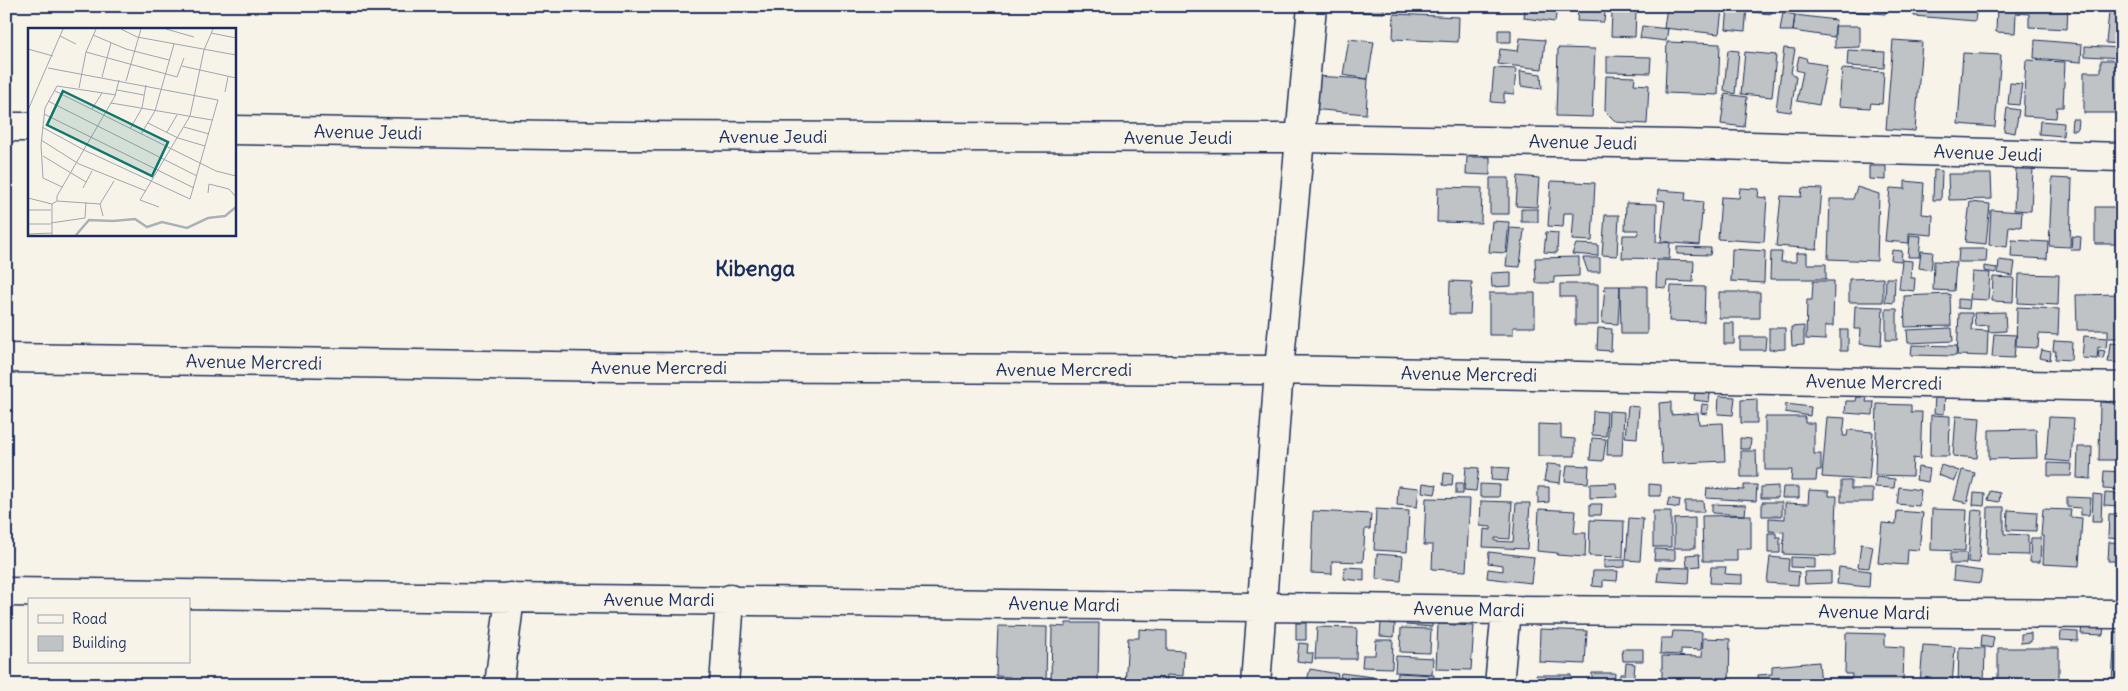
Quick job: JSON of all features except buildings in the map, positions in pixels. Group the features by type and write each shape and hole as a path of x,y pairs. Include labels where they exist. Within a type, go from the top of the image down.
{"street":[{"path":"1256,685 1280,370 1312,6"},
{"path":"6,127 28,127"},
{"name":"Avenue Jeudi","path":"235,130 618,136 1300,138 1672,144 2122,157"},
{"name":"Avenue Mercredi","path":"6,358 620,367 1280,370 2122,387"},
{"name":"Avenue Mardi","path":"6,592 730,599 1506,610 2122,614"},
{"path":"499,685 510,598"},
{"path":"724,685 730,599"},
{"path":"1499,685 1506,610"}],"district":[{"name":"Kibenga","path":"755,268"}]}
